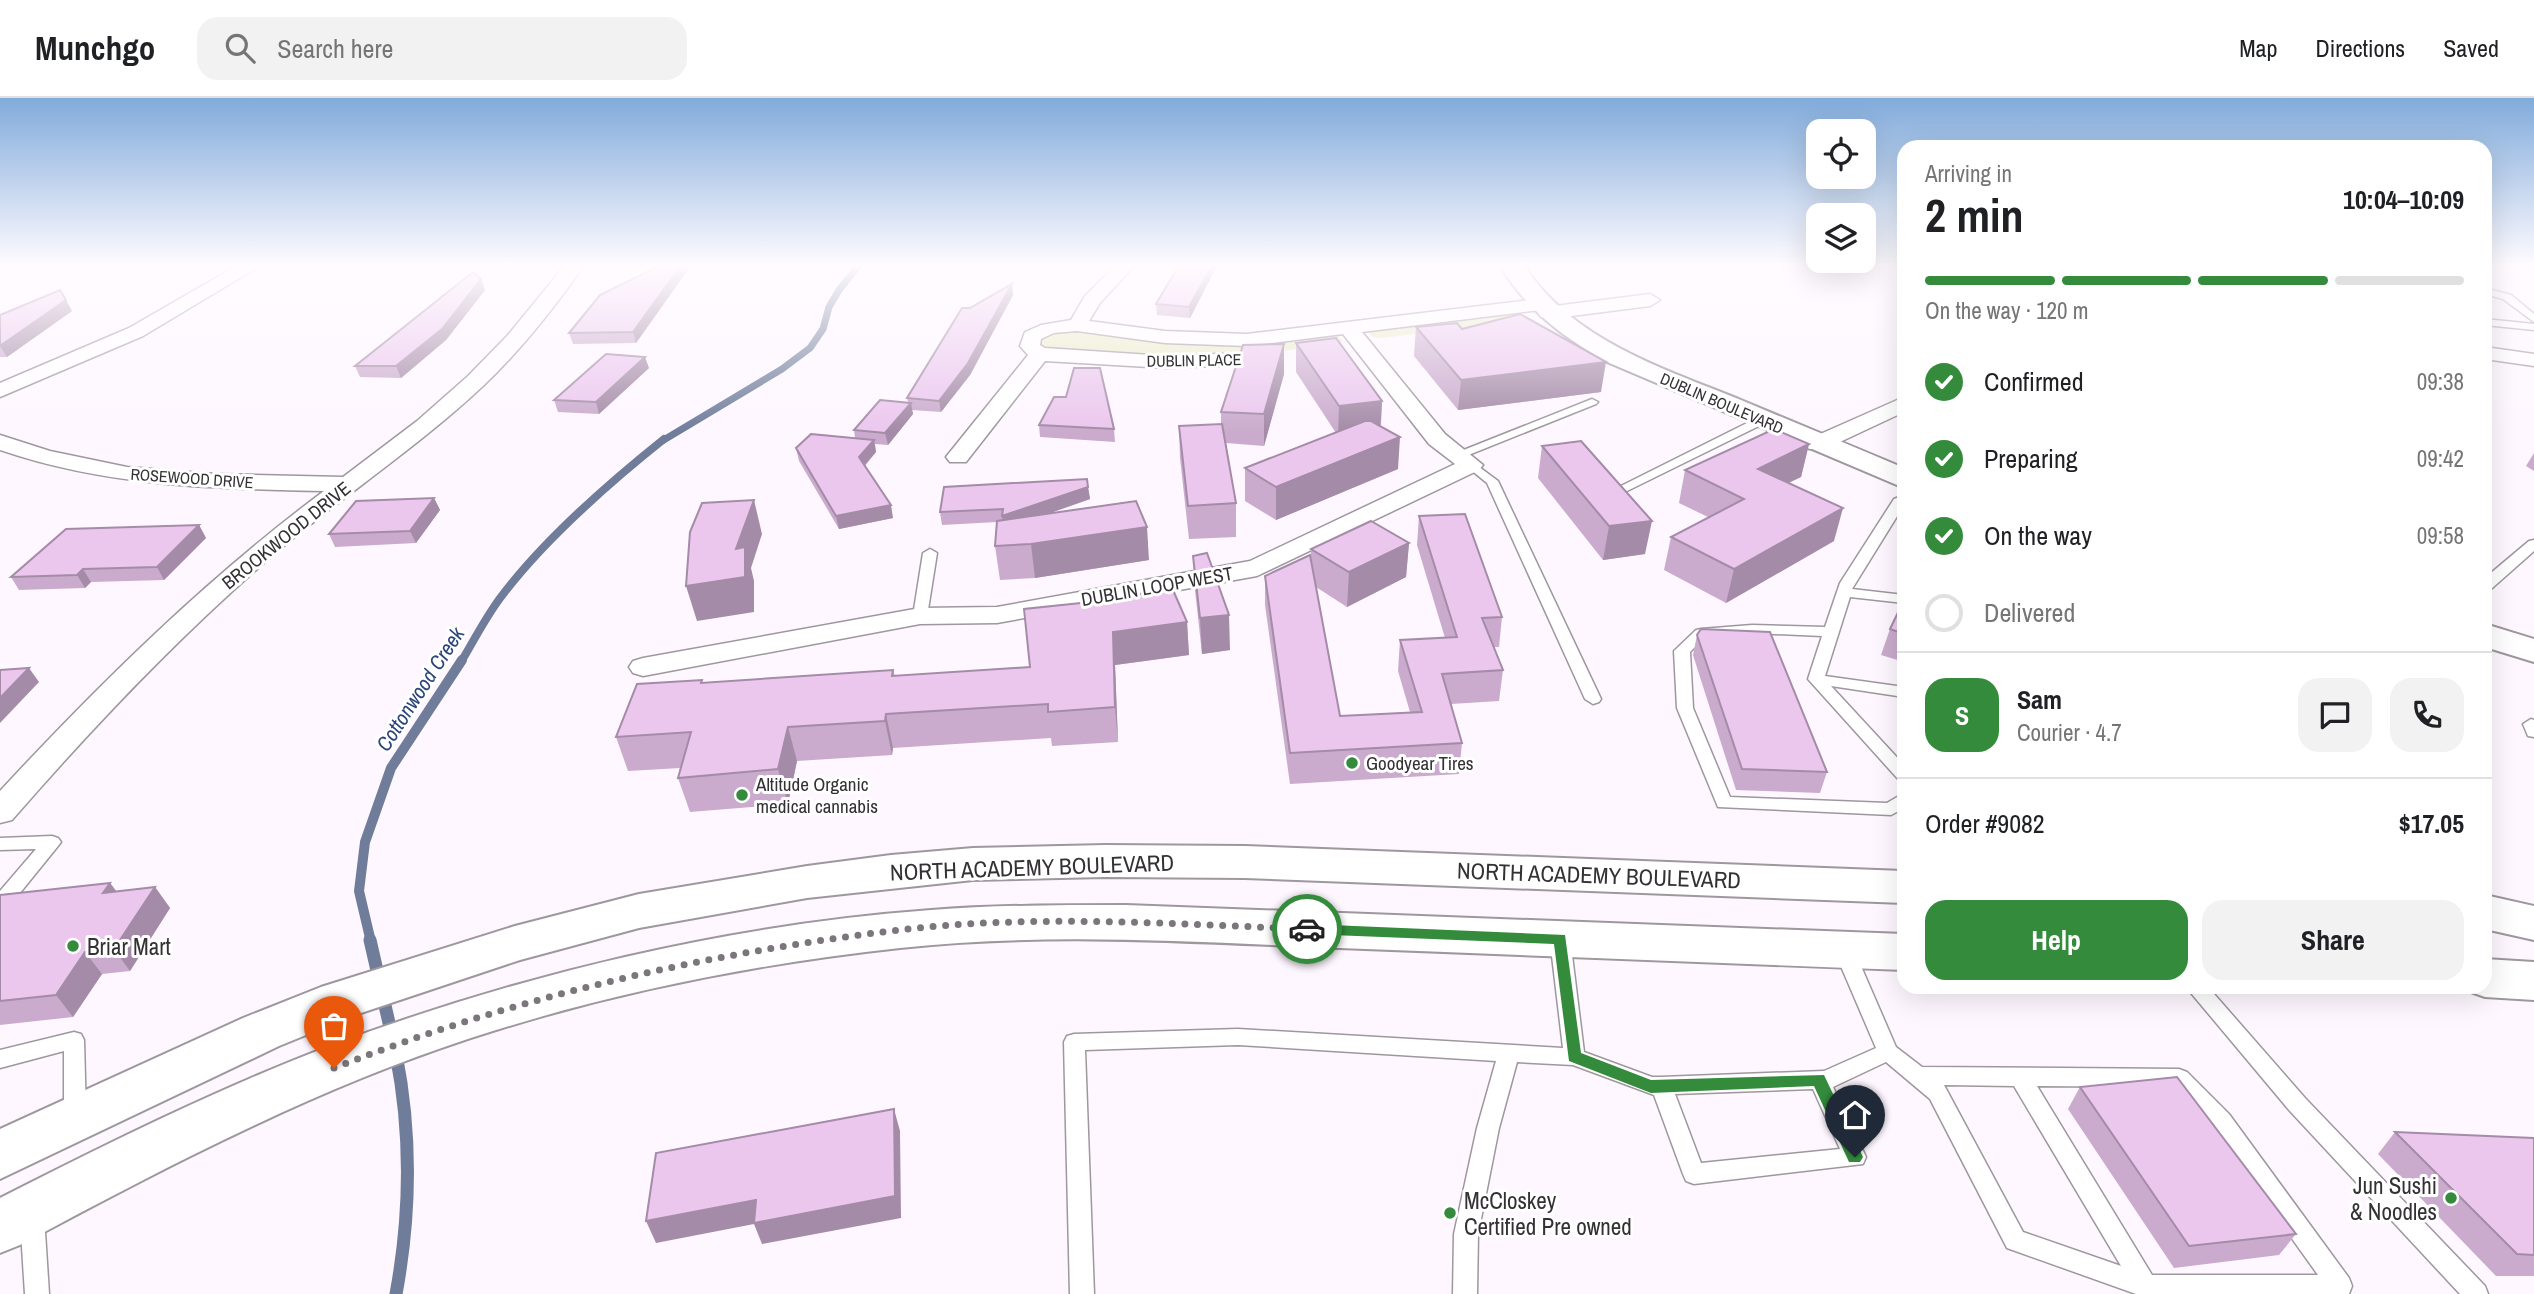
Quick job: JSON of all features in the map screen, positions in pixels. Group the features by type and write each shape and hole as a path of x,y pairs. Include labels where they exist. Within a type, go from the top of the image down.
{"main road":[{"name":"DUBLIN BOULEVARD","path":"1560,320 1619,358 1897,476"},
{"path":"2492,632 2534,651"},
{"name":"NORTH ACADEMY BOULEVARD","path":"0,1155 261,1032 338,1001 514,944 639,911 807,882 973,864 1105,861 1245,862 1897,887"},
{"path":"2492,914 2534,923"},
{"path":"16,1218 135,1156 292,1084 397,1043 499,1009 628,977 730,956 900,930 999,924 1126,922 1897,952"},
{"path":"2492,978 2534,981"}],"street":[{"path":"0,391 125,338 157,320"},
{"name":"BROOKWOOD DRIVE","path":"0,812 53,752 178,626 262,551 477,380 533,320"},
{"path":"958,457 1039,354 1030,346 1032,336 1054,327 1077,325 1080,320"},
{"name":"DUBLIN PLACE","path":"1077,325 1165,337 1350,342 1496,320"},
{"path":"1350,342 1437,439 1464,460"},
{"name":"DUBLIN PLACE","path":"1039,354 1166,362 1230,361 1289,355"},
{"path":"2492,355 2534,360"},
{"path":"1817,444 1897,407"},
{"name":"ROSEWOOD DRIVE","path":"0,442 52,461 155,478 346,484"},
{"name":"DUBLIN LOOP WEST","path":"643,667 920,616 997,615 1257,568 1464,460"}],"lane":[{"path":"2492,323 2534,327"},
{"path":"1592,402 1464,460 1492,481 1593,699"},
{"path":"1630,511 1615,492 1761,420"},
{"path":"1816,679 1844,592 1897,509"},
{"path":"2492,579 2534,544"},
{"path":"920,616 930,553"},
{"path":"1844,592 1897,598"},
{"path":"1832,632 1752,629 1701,632 1682,651 1685,708 1724,803 1897,804"},
{"path":"1816,679 1897,691"},
{"path":"1816,679 1897,767"},
{"path":"0,844 52,842 0,904"},
{"path":"1560,939 1574,1057"},
{"path":"1844,950 1888,1052 1917,1076 1938,1093 2015,1240 2146,1286 2340,1286 2221,1121 2179,1078 1917,1076"},
{"path":"2202,994 2297,1104 2476,1294"},
{"path":"1082,1294 1074,1042 1238,1037 1574,1057 1651,1086 1826,1080 1888,1052"},
{"path":"0,1059 74,1040 94,1110"},
{"path":"1465,1294 1466,1234 1489,1128 1509,1053"},
{"path":"2020,1077 2146,1286"},
{"path":"1661,1086 1694,1174 1855,1157 1819,1080"},
{"path":"16,1218 37,1294"}],"green space":[{"path":"1458,320 1510,320 1383,338 1373,337 1369,333"},
{"path":"1068,330 1168,343 1209,345 1275,343 1332,336 1338,336 1343,341 1310,348 1200,356 1052,350 1041,344 1043,337"}],"building":[{"path":"0,320 38,320 0,346"},
{"path":"413,320 449,320 442,329 396,366 355,366"},
{"path":"580,320 642,320 633,332 569,333"},
{"path":"955,320 992,320 968,363 939,401 907,398"},
{"path":"1498,320 1530,320 1606,362 1461,380 1416,327 1457,323 1462,329"},
{"path":"1336,338 1382,401 1339,406 1296,343"},
{"path":"1284,344 1264,414 1221,412 1243,345"},
{"path":"606,354 645,357 596,402 554,400"},
{"path":"1074,368 1100,368 1114,429 1039,425 1054,397 1066,397"},
{"path":"880,400 911,403 885,433 854,430"},
{"path":"1371,421 1400,437 1276,487 1245,468"},
{"path":"1222,424 1236,503 1188,506 1179,426"},
{"path":"1774,429 1809,444 1758,469 1843,508 1734,569 1671,537 1744,499 1685,470"},
{"path":"811,434 874,440 859,457 891,505 836,516 796,448"},
{"path":"1581,441 1652,521 1609,526 1542,446"},
{"path":"1087,479 1088,487 1002,516 1003,509 940,512 944,487"},
{"path":"434,498 410,531 329,534 356,501"},
{"path":"754,500 736,549 745,547 745,577 686,586 690,532 702,503"},
{"path":"1136,501 1147,527 1031,544 995,546 997,521"},
{"path":"1465,514 1502,617 1482,618 1503,670 1442,674 1462,743 1290,753 1265,576 1310,555 1340,716 1422,712 1400,640 1457,637 1419,516"},
{"path":"1371,521 1409,543 1349,572 1311,549"},
{"path":"199,525 157,567 83,569 77,575 11,577 66,529"},
{"path":"1207,553 1229,615 1200,618 1193,556"},
{"path":"1173,590 1187,622 1113,632 1115,707 1048,712 1048,704 886,714 885,721 788,727 778,769 678,778 691,732 616,737 637,684 702,680 701,683 893,670 892,676 1030,667 1024,609 1139,597 1138,594"},
{"path":"1897,614 1897,632 1890,629"},
{"path":"1701,629 1770,632 1827,772 1742,769 1697,635"},
{"path":"29,668 0,698 0,670"},
{"name":"Briar Mart","path":"110,883 103,893 155,887 114,949 85,952 56,995 0,1001 0,895"},
{"path":"2177,1077 2296,1234 2189,1246 2080,1087"},
{"path":"894,1109 895,1196 754,1223 756,1200 646,1221 656,1153"},
{"path":"2395,1132 2534,1138 2534,1255 2517,1254"}],"waterway":[{"name":"Cottonwood Creek","path":"662,441 782,369 810,348 823,329 826,320"},
{"name":"Cottonwood Creek","path":"461,662 498,601 539,551 601,492 664,439"},
{"name":"Cottonwood Creek","path":"371,942 359,891 365,842 391,768 462,660"},
{"name":"Cottonwood Creek","path":"370,940 392,1036"},
{"name":"Cottonwood Creek","path":"396,1054 405,1114 408,1174 405,1234 396,1294"}],"way so far":[{"path":"334,1068 397,1043 499,1009 628,977 756,951 900,930 999,924 1126,922 1307,929"}],"place":[{"name":"Goodyear Tires","path":"1352,763"},
{"name":"Altitude Organic medical cannabis","path":"742,795"},
{"name":"Briar Mart","path":"73,946"},
{"name":"Jun Sushi & Noodles","path":"2451,1198"},
{"name":"McCloskey Certified Pre owned","path":"1450,1213"}],"route":[{"path":"1307,929 1560,939 1574,1057 1651,1086 1819,1080 1855,1157"}]}
